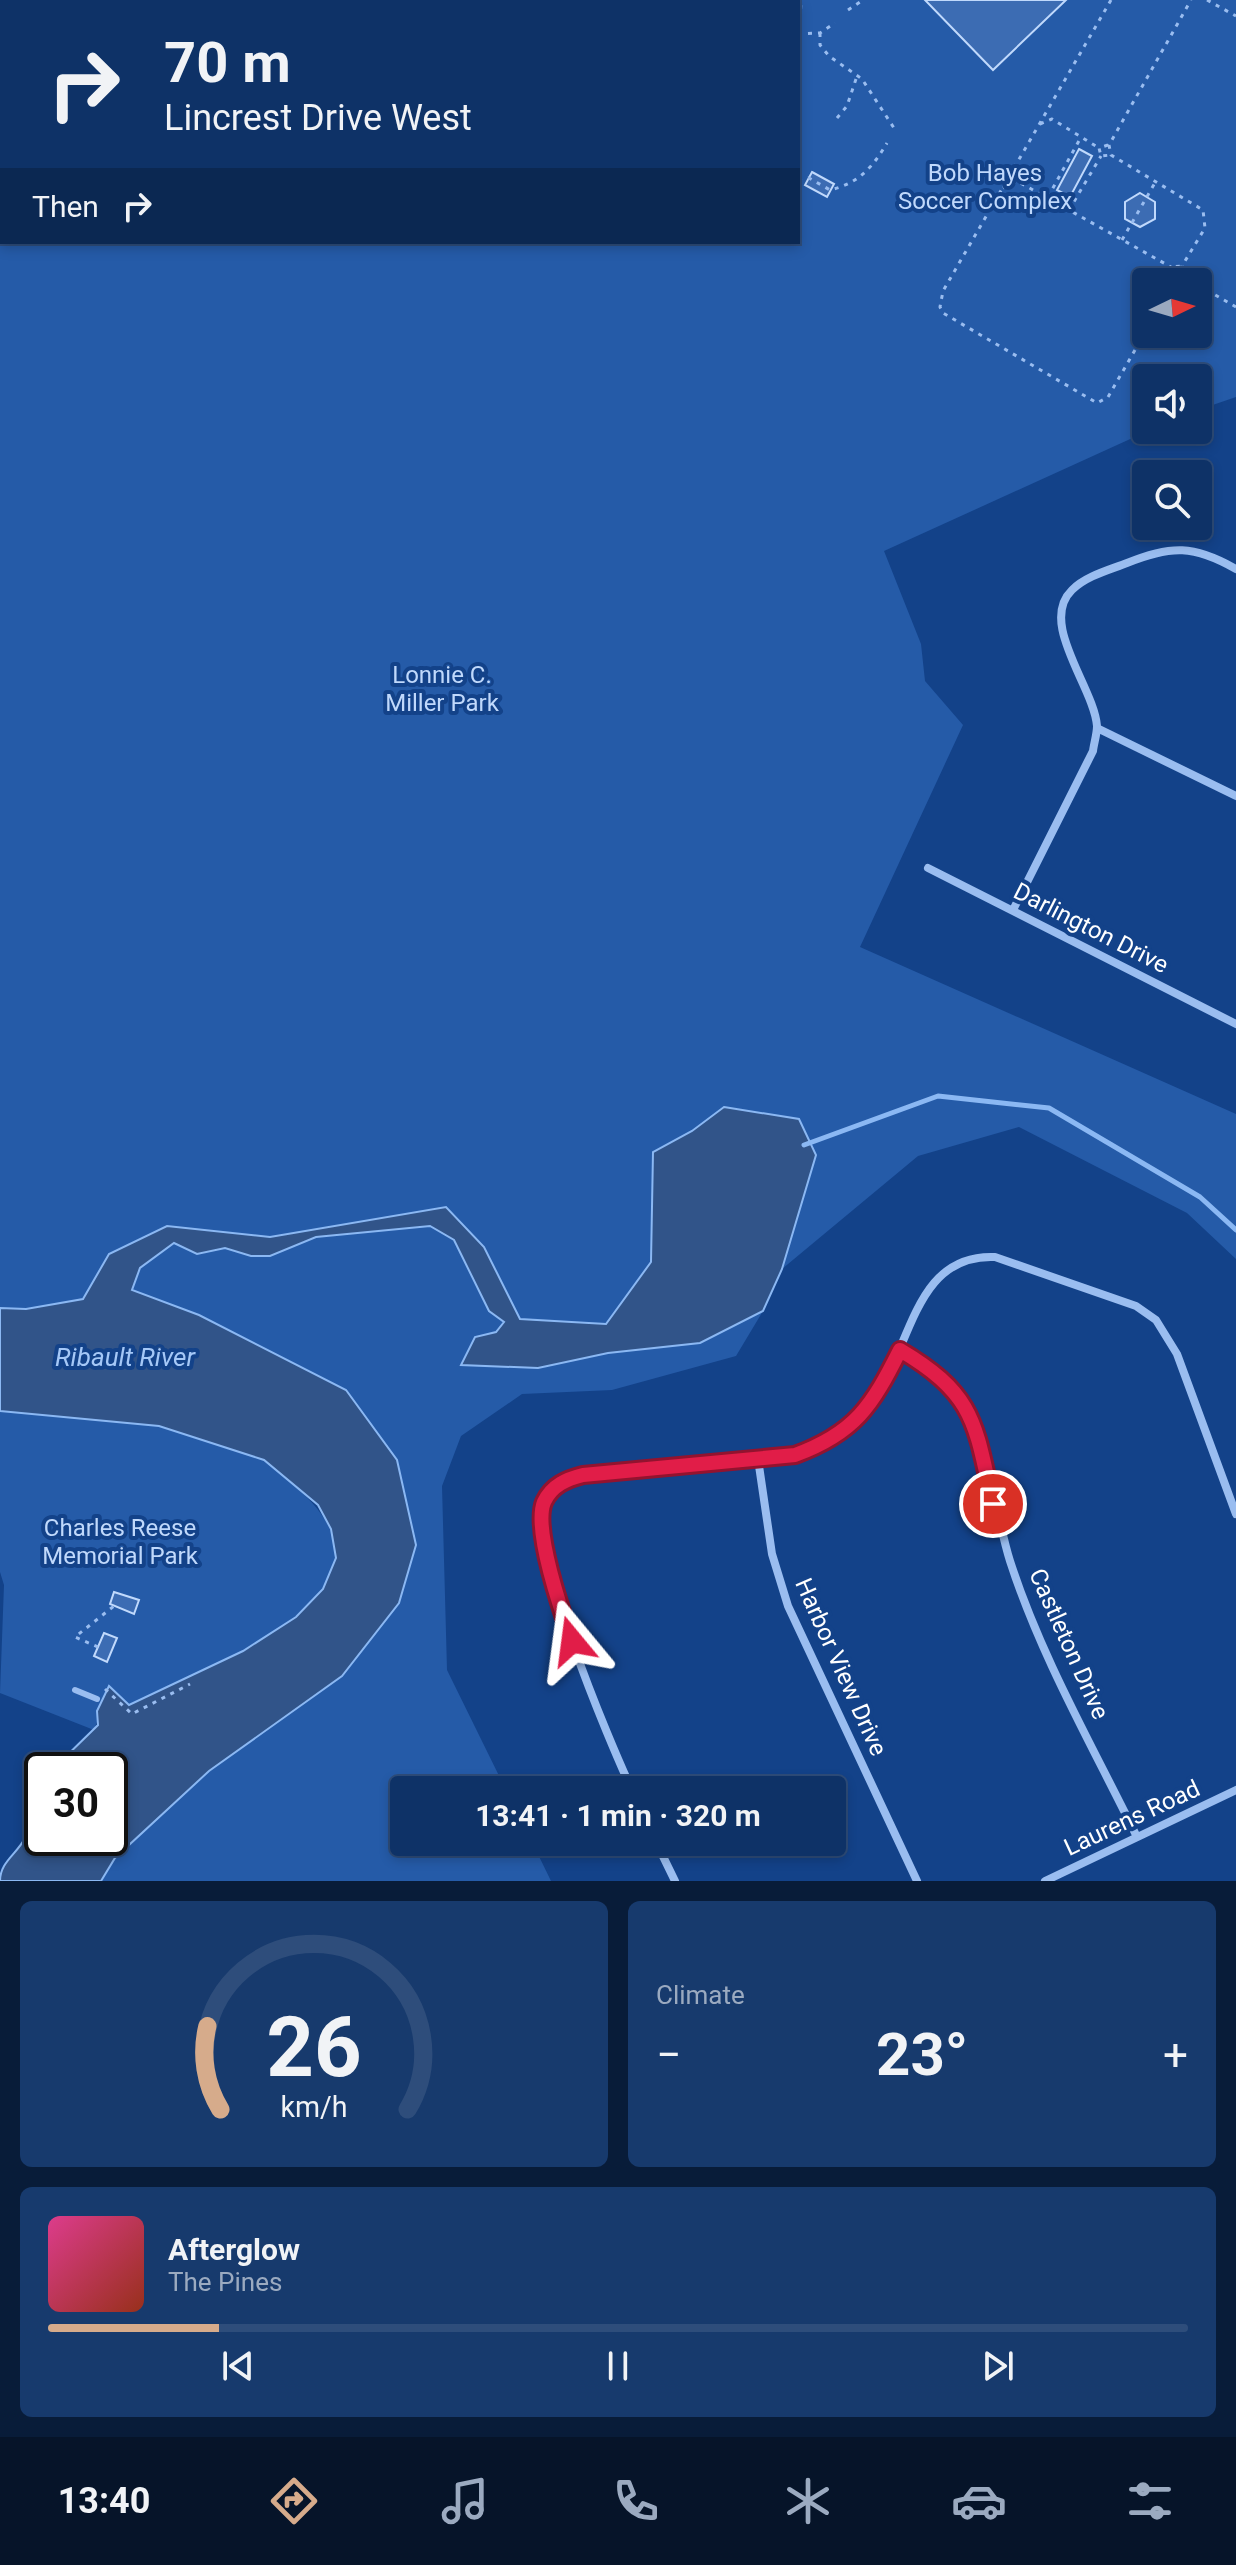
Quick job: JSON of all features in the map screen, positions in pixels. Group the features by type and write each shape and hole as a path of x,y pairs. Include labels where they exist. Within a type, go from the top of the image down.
{"street":[{"path":"1013,910 1093,751 1097,728 1089,697 1063,636 1060,616 1063,601 1086,580 1161,551 1189,549 1210,554 1236,569"},
{"path":"1097,728 1236,796"},
{"name":"Darlington Drive","path":"928,868 1236,1024"},
{"path":"625,1776 602,1727 563,1614 542,1516 544,1503 553,1489 567,1479 583,1475 795,1455 844,1432 860,1418 878,1394 933,1280 957,1261 975,1256 995,1257 1136,1306 1156,1320 1177,1354 1236,1514"},
{"name":"Castleton Drive","path":"900,1350 931,1369 956,1391 968,1410 978,1433 1010,1562 1032,1620 1137,1837"},
{"name":"Harbor View Drive","path":"758,1459 772,1554 788,1606 917,1881"},
{"name":"Laurens Road","path":"1045,1881 1236,1790"},
{"path":"663,1856 675,1881"}],"lane":[{"path":"75,1690 97,1699"}],"path":[{"path":"848,10 863,0"},
{"path":"1111,0 943,291 940,307 943,313 1097,403 1108,397 1136,348"},
{"path":"1111,155 1109,145 1191,0"},
{"path":"1207,0 1236,16"},
{"path":"800,34 820,33 835,23"},
{"path":"820,33 820,45 829,56 857,76 894,128"},
{"path":"837,118 847,106 857,76"},
{"path":"1050,106 1052,119 1099,148 1101,156 1069,210"},
{"path":"1039,125 1052,119"},
{"path":"1047,198 1081,137"},
{"path":"800,179 809,178 830,190 846,186 863,176 887,143"},
{"path":"1099,148 1109,145"},
{"path":"1017,181 1171,267 1182,266 1205,228 1206,215 1199,204 1111,155 1101,156"},
{"path":"1015,165 1017,181"},
{"path":"1122,240 1157,180"},
{"path":"1002,188 1017,181"},
{"path":"1212,293 1236,307"},
{"path":"98,1647 75,1637 114,1606"},
{"path":"98,1686 110,1692 132,1714 190,1684"}],"green space":[{"name":"Lonnie C. Miller Park","path":"800,0 1236,0 1236,397 1212,405 1212,364 1132,364 1132,438 884,551 921,644 925,681 963,725 860,947 1236,1114 1236,1259 1187,1213 1019,1127 918,1156 782,1269 816,1155 724,1107 692,1131 653,1152 651,1262 606,1324 520,1319 484,1247 446,1207 270,1237 167,1226 109,1254 83,1299 26,1309 0,1308 0,244 800,244"},
{"path":"430,1226 454,1240 489,1310 504,1322 496,1332 475,1337 462,1365 538,1368 608,1353 700,1343 763,1311 736,1356 612,1390 522,1394 461,1436 442,1486 447,1670 499,1776 390,1776 390,1856 539,1856 551,1881 101,1881 115,1858 128,1856 128,1846 209,1771 342,1676 346,1390 199,1315 132,1290 140,1268 174,1243 197,1254 225,1248 251,1256 270,1256 316,1237"},
{"name":"Charles Reese Memorial Park","path":"0,1411 158,1426 211,1440 263,1460 303,1494 324,1518 335,1545 331,1575 321,1591 282,1628 232,1658 129,1705 110,1687 94,1730 0,1693 4,1585 0,1572"}],"water":[{"name":"Ribault River","path":"724,1107 799,1119 816,1155 782,1269 763,1311 700,1343 608,1353 538,1368 461,1365 475,1337 496,1332 504,1322 489,1311 454,1240 430,1226 316,1237 270,1256 251,1256 225,1248 197,1254 174,1243 140,1268 132,1290 199,1315 346,1390 397,1460 416,1545 399,1603 342,1676 209,1771 128,1846 128,1752 70,1752 98,1725 97,1711 109,1686 129,1705 243,1651 296,1617 323,1589 336,1558 331,1529 318,1505 264,1460 159,1426 0,1411 0,1308 26,1309 83,1299 109,1254 167,1226 270,1237 446,1207 484,1247 520,1319 606,1324 651,1262 653,1152 692,1131"},
{"name":"Ribault River","path":"24,1840 24,1856 117,1856 101,1881 0,1881 6,1863"}],"building":[{"path":"925,0 1066,0 993,70"},
{"path":"1079,149 1092,156 1070,197 1057,190"},
{"path":"812,172 834,184 827,197 805,185"},
{"path":"1140,193 1155,202 1155,219 1140,227 1125,219 1125,202"},
{"path":"114,1592 139,1600 134,1614 110,1604"},
{"path":"104,1633 117,1638 107,1662 94,1656"}],"waterway":[{"path":"804,1145 938,1096 1049,1108 1200,1197 1236,1230"}],"route":[{"path":"572,1641 543,1530 544,1503 553,1489 567,1479 583,1475 795,1455 822,1445 860,1418 878,1394 900,1350 931,1369 956,1391 968,1410 978,1433 993,1504"}],"park label":[{"name":"Bob Hayes Soccer Complex","path":"985,187"}]}
